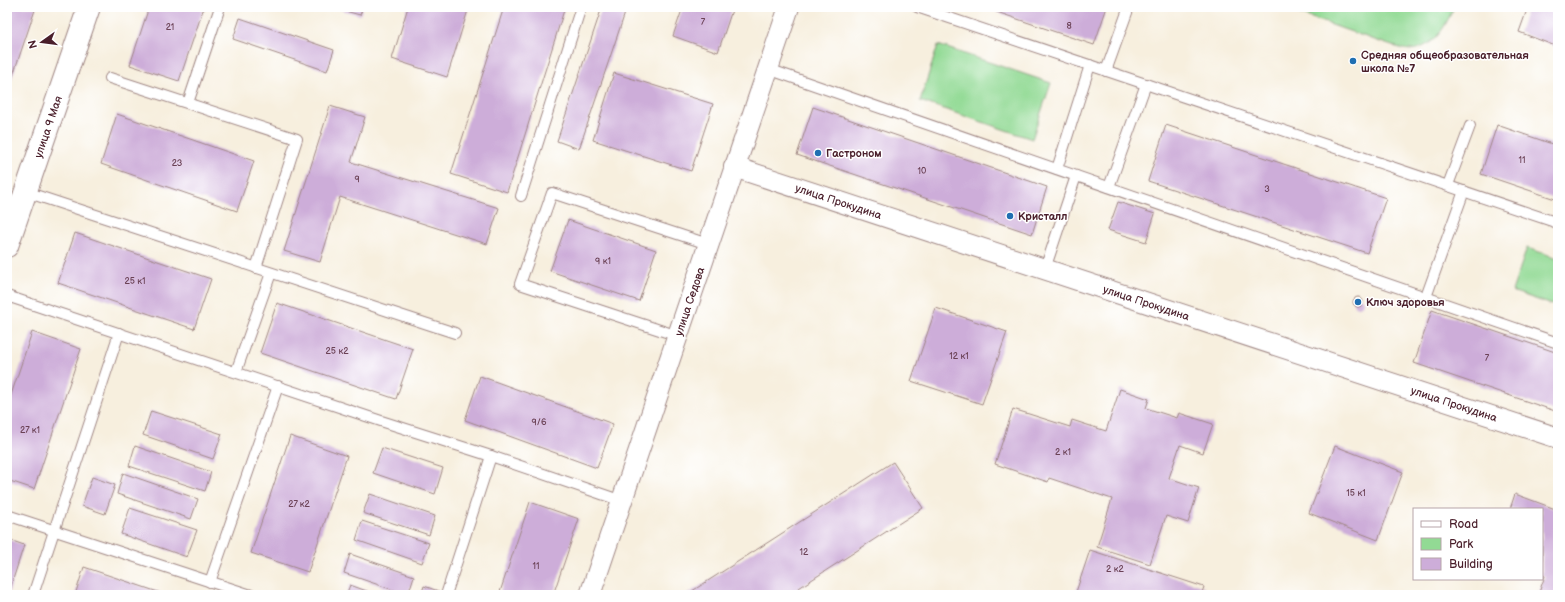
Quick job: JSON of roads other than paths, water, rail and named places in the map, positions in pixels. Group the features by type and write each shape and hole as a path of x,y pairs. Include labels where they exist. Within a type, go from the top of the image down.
{"main road":[{"name":"улица 9 Мая","path":"7,246 89,7"}],"street":[{"name":"улица Седова","path":"590,595 789,7"},
{"name":"улица Прокудина","path":"734,167 1558,438"}],"lane":[{"path":"188,103 220,7"},
{"path":"521,196 581,7"},
{"path":"916,7 1558,223"},
{"path":"1106,71 1129,7"},
{"path":"1057,169 1090,66"},
{"path":"768,69 1558,343"},
{"path":"110,78 297,139 256,268"},
{"path":"1109,187 1146,84"},
{"path":"1448,185 1470,126"},
{"path":"1045,269 1076,176"},
{"path":"1426,297 1464,191"},
{"path":"26,192 455,334"},
{"path":"678,336 520,284 552,193 708,244"},
{"path":"236,372 271,273"},
{"path":"7,296 491,456 622,501"},
{"path":"33,595 119,333"},
{"path":"210,582 278,386"},
{"path":"446,595 491,456"},
{"path":"7,515 251,595"}],"place":[{"name":"Средняя общеобразовательная школа №7","path":"1353,61"},
{"name":"Гастроном","path":"818,153"},
{"name":"Кристалл","path":"1010,216"},
{"name":"Ключ здоровья","path":"1358,302"}]}
